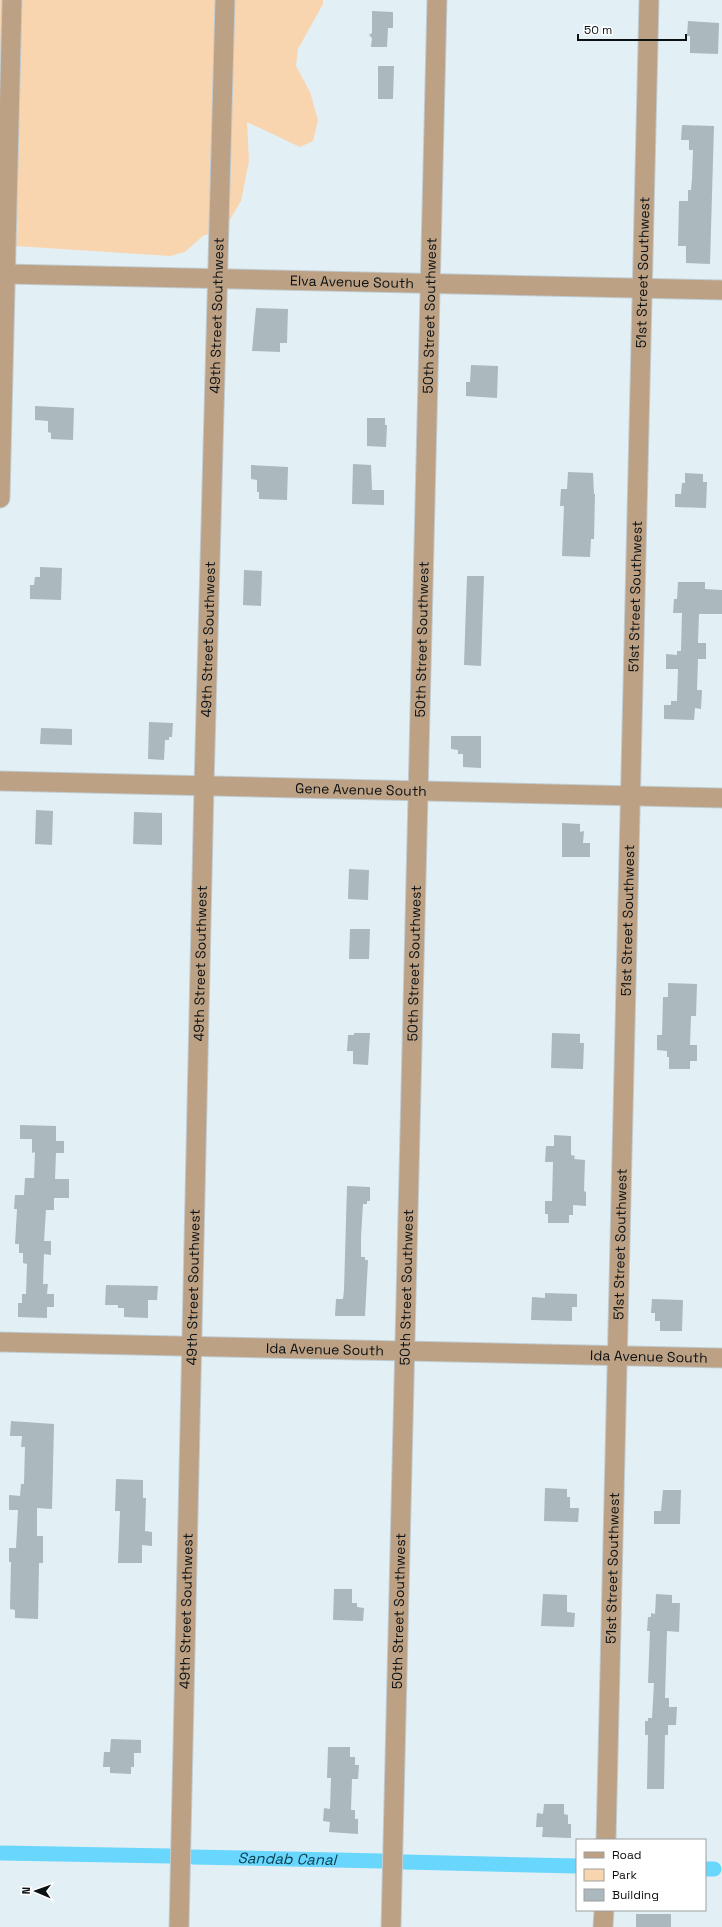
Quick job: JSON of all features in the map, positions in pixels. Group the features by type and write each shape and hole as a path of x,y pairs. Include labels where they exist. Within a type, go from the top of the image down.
{"street":[{"path":"0,498 4,266 5,48 12,0"},
{"name":"49th Street Southwest","path":"179,1927 204,786 225,0"},
{"name":"50th Street Southwest","path":"391,1927 437,0"},
{"name":"51st Street Southwest","path":"606,1839 616,1356 631,796 649,0"},
{"name":"Elva Avenue South","path":"4,266 218,278 722,290"},
{"name":"Gene Avenue South","path":"0,781 722,798"},
{"name":"Ida Avenue South","path":"0,1342 722,1358"},
{"path":"603,1927 604,1911"}],"green space":[{"path":"0,0 323,0 323,4 298,49 296,66 310,92 318,120 313,141 300,147 247,122 249,161 241,201 222,233 204,235 185,252 170,256 0,245"}],"building":[{"path":"372,11 393,12 393,28 388,28 387,47 371,47 372,38 369,35 372,33"},
{"path":"688,21 719,23 718,54 690,53 690,36 687,36"},
{"path":"378,66 394,66 393,99 378,99"},
{"path":"682,125 714,126 710,264 686,263 686,246 678,246 679,201 688,201 688,190 691,190 693,150 689,150 689,140 681,140"},
{"path":"256,308 288,309 287,343 280,343 280,352 252,351"},
{"path":"471,365 498,366 497,398 466,396 466,382 470,382"},
{"path":"35,406 74,408 73,440 51,439 51,433 48,432 48,421 35,420"},
{"path":"367,418 385,418 385,425 387,425 386,447 367,446"},
{"path":"353,464 371,465 372,490 384,490 384,505 352,504"},
{"path":"251,465 288,467 287,500 259,499 259,492 257,492 257,480 251,479"},
{"path":"568,472 593,473 595,494 594,539 591,539 590,557 562,556 564,506 560,506 561,489 567,489"},
{"path":"685,473 703,474 703,482 707,482 706,508 675,507 675,494 681,494 682,483 685,483"},
{"path":"40,567 62,568 61,600 30,599 30,585 34,585 35,577 40,577"},
{"path":"244,570 262,571 261,606 243,605"},
{"path":"467,576 484,576 481,666 464,665"},
{"path":"678,582 705,582 705,589 722,590 722,614 699,614 698,643 706,643 706,659 698,659 697,690 702,690 701,709 695,708 694,720 664,719 664,705 671,705 671,701 677,701 678,669 666,669 666,654 677,655 677,651 681,651 682,613 673,613 674,599 677,599"},
{"path":"149,722 173,723 172,737 169,737 169,740 165,740 164,760 148,759"},
{"path":"41,728 72,729 72,745 40,744"},
{"path":"451,736 481,736 481,768 463,767 463,754 458,754 458,750 451,749"},
{"path":"36,810 53,811 52,845 35,844"},
{"path":"134,812 162,813 162,845 133,844"},
{"path":"562,823 580,824 580,832 584,831 583,843 590,843 590,857 562,857"},
{"path":"349,869 369,870 368,900 348,899"},
{"path":"350,929 370,929 369,959 349,959"},
{"path":"668,983 697,984 696,1016 691,1016 690,1045 697,1045 697,1061 690,1061 690,1069 669,1069 669,1057 667,1057 667,1051 657,1050 657,1035 662,1035 663,997 668,997"},
{"path":"354,1033 370,1033 368,1065 353,1064 353,1051 347,1051 348,1035 354,1035"},
{"path":"552,1033 580,1034 580,1043 584,1043 583,1069 551,1068"},
{"path":"20,1125 56,1126 56,1141 64,1141 64,1153 56,1153 55,1179 69,1179 69,1198 54,1198 54,1210 46,1210 44,1241 51,1241 51,1255 44,1254 43,1284 48,1284 47,1294 54,1294 54,1307 47,1307 47,1318 18,1317 18,1303 22,1303 22,1294 26,1294 27,1264 23,1263 23,1253 19,1253 19,1244 15,1244 17,1209 14,1209 15,1195 24,1195 25,1178 34,1178 35,1152 32,1153 32,1139 20,1139"},
{"path":"554,1135 571,1136 571,1155 575,1156 574,1159 585,1160 584,1191 586,1192 586,1206 573,1205 573,1215 569,1215 569,1223 548,1223 548,1214 545,1214 545,1201 552,1201 553,1162 545,1162 546,1146 554,1146"},
{"path":"347,1186 370,1187 370,1201 367,1201 367,1204 363,1204 361,1237 361,1257 365,1257 365,1260 368,1260 365,1316 335,1316 336,1299 343,1299 344,1290"},
{"path":"106,1285 158,1286 157,1300 148,1300 148,1318 124,1317 124,1308 118,1308 118,1305 105,1305"},
{"path":"545,1293 577,1294 577,1307 572,1307 572,1321 531,1320 532,1297 545,1298"},
{"path":"652,1299 683,1300 682,1331 660,1331 660,1321 655,1321 655,1313 651,1313"},
{"path":"11,1421 54,1424 52,1509 37,1508 37,1536 43,1536 43,1563 39,1563 38,1619 15,1618 15,1610 10,1609 11,1562 9,1562 9,1548 16,1548 18,1510 9,1510 9,1495 20,1496 21,1484 24,1484 25,1447 21,1447 22,1436 10,1436"},
{"path":"116,1479 143,1480 143,1498 146,1498 145,1531 152,1532 152,1546 142,1545 142,1563 118,1563 120,1511 115,1511"},
{"path":"545,1488 567,1489 567,1497 570,1497 570,1508 579,1508 578,1522 544,1521"},
{"path":"663,1490 681,1490 680,1524 654,1524 654,1511 661,1511"},
{"path":"334,1589 352,1589 352,1603 357,1603 357,1607 364,1608 363,1621 333,1620"},
{"path":"543,1594 567,1595 567,1612 575,1613 574,1627 541,1626"},
{"path":"656,1594 672,1595 672,1603 680,1603 679,1632 667,1631 665,1698 669,1698 669,1707 677,1707 676,1725 668,1725 668,1735 665,1735 664,1789 647,1789 648,1735 645,1735 645,1721 648,1721 648,1718 652,1718 654,1683 648,1683 650,1631 647,1631 648,1617 651,1617 651,1613 655,1614"},
{"path":"111,1739 141,1740 141,1753 134,1753 134,1767 131,1767 131,1774 110,1773 110,1767 103,1767 104,1752 110,1752"},
{"path":"328,1747 350,1747 350,1757 355,1757 355,1765 359,1765 358,1779 352,1779 351,1810 355,1810 355,1819 358,1819 358,1834 329,1832 330,1822 323,1821 324,1808 330,1809 331,1778 327,1778"},
{"path":"544,1804 564,1804 564,1814 568,1815 568,1824 571,1824 571,1838 542,1837 543,1827 536,1827 537,1813 543,1814"},
{"path":"636,1914 671,1914 671,1927 636,1927"}],"waterway":[{"name":"Sandab Canal","path":"2,1853 169,1856"},
{"name":"Sandab Canal","path":"193,1857 381,1861"},
{"name":"Sandab Canal","path":"404,1862 576,1866"},
{"name":"Sandab Canal","path":"706,1869 714,1869"}]}
